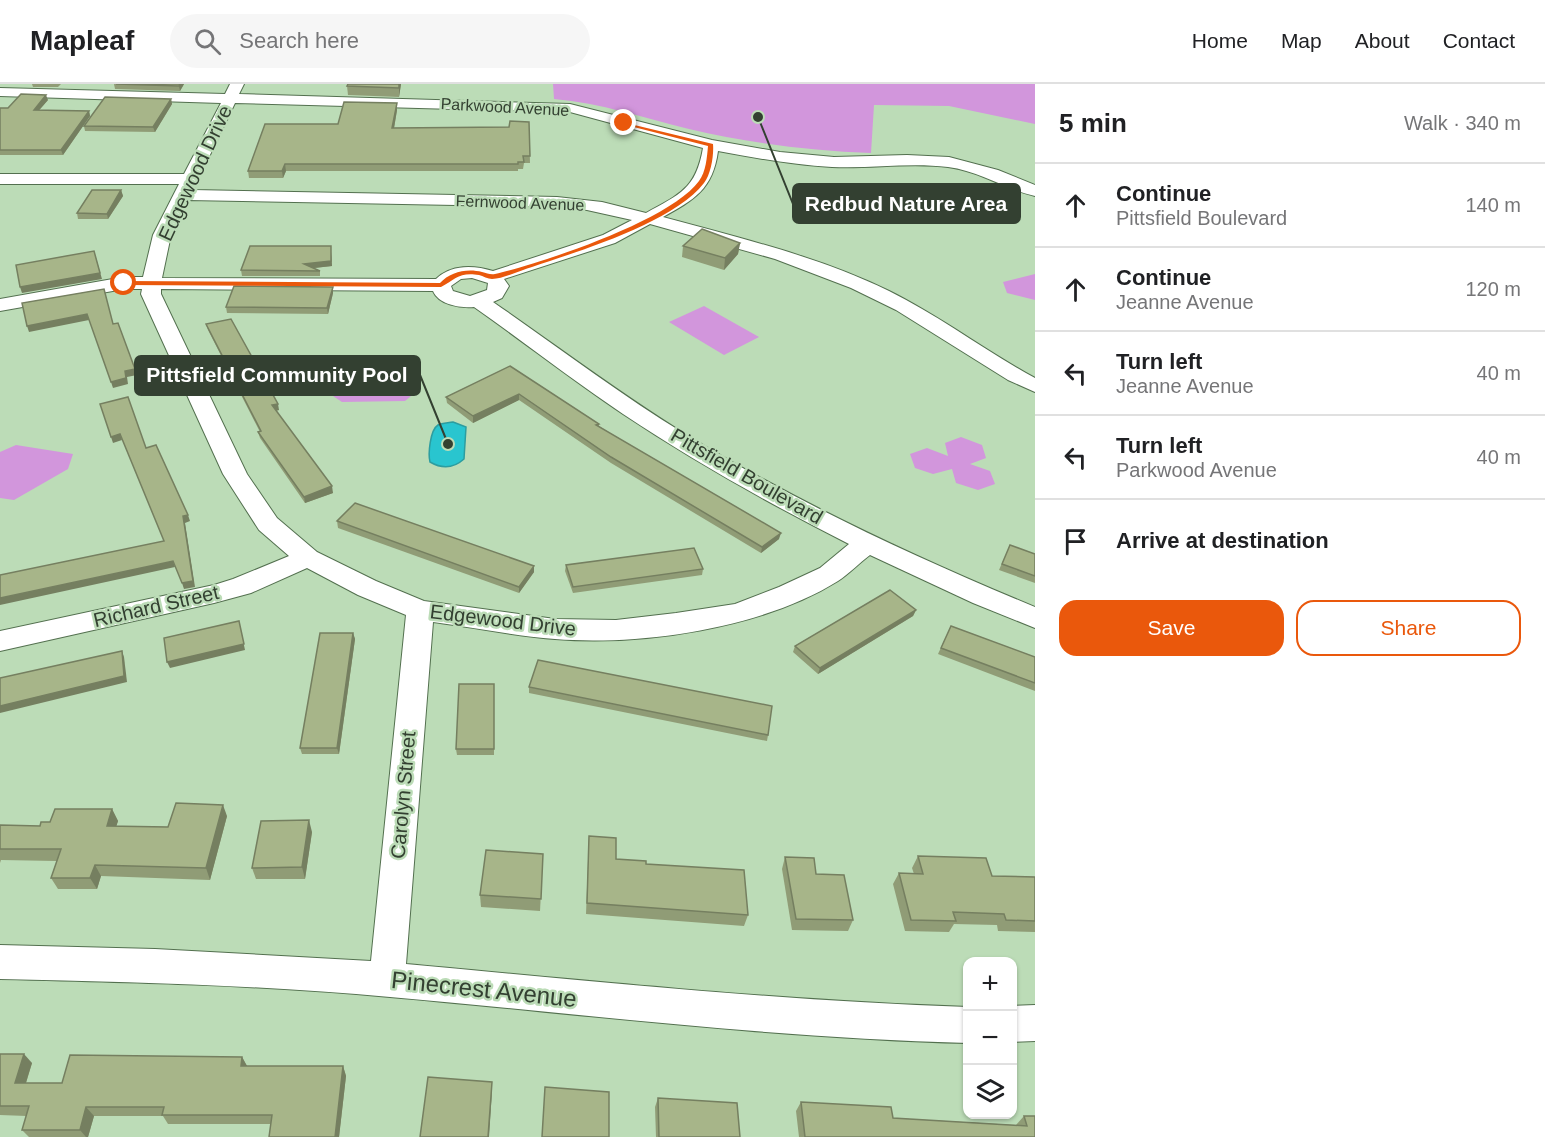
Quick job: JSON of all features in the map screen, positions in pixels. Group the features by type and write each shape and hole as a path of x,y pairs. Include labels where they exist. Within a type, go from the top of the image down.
{"street":[{"name":"Edgewood Drive","path":"237,84 162,235 151,294 235,474 268,524 308,558 367,588 420,610 555,629 616,630 738,613 788,594 829,574 868,543"},
{"path":"440,104 443,86"},
{"name":"Parkwood Avenue","path":"0,92 570,108 711,145 780,157 834,162 907,160 949,162 992,172 1035,191"},
{"path":"492,277 609,239 684,200 702,182 708,166 711,145"},
{"name":"Fernwood Avenue","path":"0,179 581,203 750,245 834,274 883,295 928,320 1012,374 1035,386"},
{"path":"0,305 124,283 153,281 441,285 449,277 462,273 479,273 497,281 499,289 490,297 478,301"},
{"name":"Pittsfield Boulevard","path":"441,285 444,294 450,298 466,302 478,301 632,410 756,484 868,543 972,592 1035,618"},
{"name":"Richard Street","path":"0,641 223,592 308,558"},
{"name":"Carolyn Street","path":"387,979 420,610"},
{"name":"Pinecrest Avenue","path":"0,962 155,966 387,979 672,1007 862,1022 963,1025"},
{"path":"1017,1024 1035,1023"}],"shaded area":[{"path":"553,84 1035,84 1035,124 949,106 874,105 871,153 825,150 780,146 734,138 689,129 606,107 554,99"},
{"path":"1035,274 1035,300 1007,293 1003,282"},
{"path":"704,306 759,337 724,355 669,322"},
{"path":"396,362 416,392 405,401 342,402 330,394 366,363"},
{"path":"961,437 982,445 986,458 970,464 990,471 995,484 978,490 956,483 952,469 933,474 915,468 910,454 927,448 948,456 945,443"},
{"path":"16,445 73,454 68,469 14,500 0,498 0,452"}],"water":[{"path":"453,422 466,427 464,459 456,464 439,466 430,462 430,442 433,432 440,424"}],"building":[{"path":"116,84 180,84 179,86"},
{"path":"348,84 399,84 399,88 347,86"},
{"path":"21,94 46,95 34,110 89,111 61,150 0,150 0,108 8,108"},
{"path":"105,97 171,99 153,127 84,126"},
{"path":"344,102 397,103 392,128 509,127 510,121 529,122 530,156 523,156 524,162 518,162 518,164 285,164 282,171 248,171 265,124 338,124"},
{"path":"92,190 121,190 107,214 77,213"},
{"path":"702,229 740,243 725,258 683,246"},
{"path":"250,246 331,246 331,261 304,264 320,271 241,270"},
{"path":"94,251 100,273 20,287 16,265"},
{"path":"234,286 333,287 327,308 226,307"},
{"path":"104,289 113,324 118,323 135,369 125,371 126,378 111,382 87,314 27,326 22,303"},
{"path":"231,319 278,404 272,405 332,486 304,497 258,432 261,431 206,324"},
{"path":"510,366 599,424 596,425 781,533 762,547 611,457 519,394 473,416 446,397"},
{"path":"128,397 146,448 156,445 188,515 183,516 193,581 182,583 173,561 0,598 0,575 164,541 120,434 111,437 100,404"},
{"path":"355,503 534,566 519,587 337,521"},
{"path":"1010,545 1035,554 1035,576 1002,564"},
{"path":"694,548 703,569 573,587 566,565"},
{"path":"890,590 916,610 820,668 795,646"},
{"path":"239,621 244,644 167,662 164,638"},
{"path":"951,626 1035,657 1035,683 941,648"},
{"path":"320,633 353,633 337,748 300,748"},
{"path":"122,651 124,676 0,706 0,678"},
{"path":"538,660 772,706 768,735 529,687"},
{"path":"459,684 494,684 494,749 456,749"},
{"path":"176,803 223,805 206,868 95,865 90,878 51,878 61,849 0,849 0,825 40,826 41,822 50,822 55,809 112,809 107,826 168,827"},
{"path":"309,820 302,867 252,868 261,821"},
{"path":"589,836 616,838 616,859 646,861 646,864 744,870 748,915 587,903"},
{"path":"486,850 543,854 541,899 480,895"},
{"path":"918,856 986,858 992,876 1035,877 1035,921 1006,920 1004,914 953,912 956,921 911,920 899,873 923,874"},
{"path":"785,857 814,858 816,874 844,875 853,920 796,919"},
{"path":"0,1054 24,1054 15,1083 62,1083 70,1055 242,1057 241,1066 343,1066 335,1137 269,1137 272,1115 162,1115 164,1107 86,1107 80,1130 22,1130 29,1106 0,1106"},
{"path":"428,1077 492,1082 488,1137 420,1137"},
{"path":"545,1087 609,1092 609,1137 542,1137"},
{"path":"658,1098 737,1103 740,1137 659,1137"},
{"path":"801,1102 891,1107 893,1118 1027,1126 1024,1116 1035,1116 1035,1137 805,1137"}],"place":[{"name":"Redbud Nature Area","path":"758,117"},
{"name":"Pittsfield Community Pool","path":"448,444"}],"route":[{"path":"124,283 172,281 441,285 449,277 457,274 472,272 492,277 562,255 609,239 649,219 684,200 702,182 708,166 711,145 624,123"}]}
